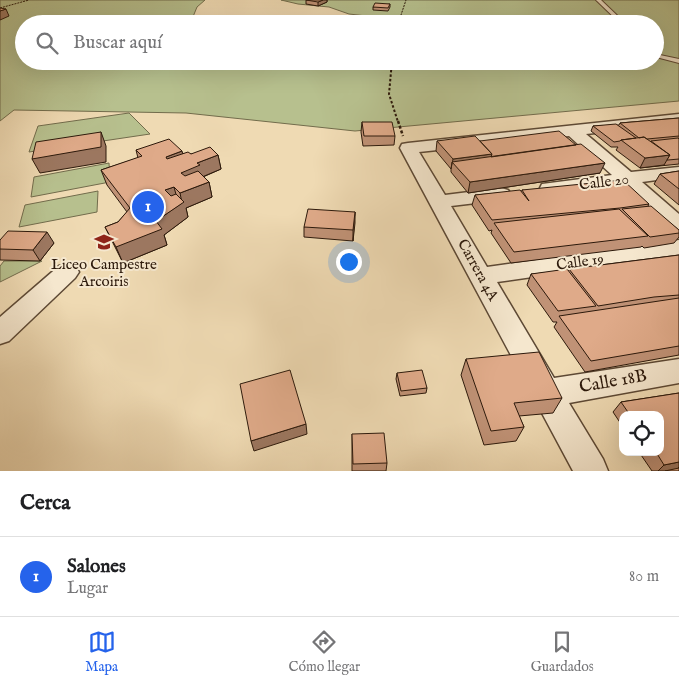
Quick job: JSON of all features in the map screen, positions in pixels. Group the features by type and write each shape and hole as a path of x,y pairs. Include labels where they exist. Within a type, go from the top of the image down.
{"street":[{"path":"408,148 679,119"},
{"path":"573,131 679,225"},
{"name":"Carrera 4A","path":"408,148 591,471"},
{"name":"Calle 20","path":"439,202 679,172"},
{"name":"Calle 19","path":"481,276 679,248"},
{"path":"0,332 67,272"},
{"name":"Calle 18B","path":"547,393 679,370"}],"lane":[{"path":"598,0 614,15"},
{"path":"664,57 679,61"}],"path":[{"path":"0,8 29,0"},
{"path":"401,15 406,0"},
{"path":"391,70 389,94 397,122 408,148"}],"green space":[{"path":"0,0 205,0 197,7 194,15 15,15 15,70 664,70 664,15 358,15 329,7 298,4 281,0 679,0 679,101 355,131 186,113 14,110 0,121"},
{"path":"129,113 150,134 29,152 38,126"},
{"path":"109,163 110,182 31,197 34,177"},
{"path":"98,191 97,212 19,227 25,205"},
{"path":"4,261 42,261 0,282 0,266"}],"building":[{"path":"306,0 323,0 318,2"},
{"path":"375,3 390,4 388,8 373,7"},
{"path":"679,118 679,136 647,139 644,137 639,138 620,123"},
{"path":"362,122 392,122 395,136 364,136"},
{"path":"616,124 636,138 614,142 593,126"},
{"path":"559,131 576,145 491,157 492,154 480,141"},
{"path":"101,132 101,147 32,159 36,142"},
{"path":"475,136 492,154 453,159 437,141"},
{"path":"644,137 670,155 645,158 621,140"},
{"path":"678,138 679,159 667,160 670,155 651,141"},
{"path":"169,139 182,151 166,157 167,159 188,152 191,154 210,147 218,155 197,163 200,165 181,173 185,176 198,171 209,182 180,193 174,187 165,190 171,196 176,194 184,202 156,221 162,229 116,247 105,227 118,222 130,208 101,170 142,156 136,150"},
{"path":"581,144 605,163 470,182 452,162"},
{"path":"679,171 679,189 660,174"},
{"path":"623,180 649,204 492,220 475,195 520,190 529,201 522,190"},
{"path":"651,206 679,230 679,233 650,237 622,209"},
{"path":"308,209 355,212 353,230 304,227"},
{"path":"619,209 648,236 514,252 494,223"},
{"path":"8,231 47,232 33,250 0,249 0,240"},
{"path":"679,255 679,295 598,306 569,269"},
{"path":"567,269 596,306 558,311 531,274"},
{"path":"679,298 679,346 591,361 559,316"},
{"path":"539,352 562,398 514,403 524,427 491,431 466,359"},
{"path":"290,370 306,424 251,441 240,384"},
{"path":"422,370 427,388 401,391 397,373"},
{"path":"679,393 679,462 664,465 658,456 664,456 664,411 627,411 621,402"},
{"path":"384,433 387,463 353,464 352,434"},
{"path":"679,468 679,471 665,471"}],"place":[{"name":"Salones","path":"148,207"},
{"name":"Liceo Campestre Arcoiris","path":"104,242"}]}
